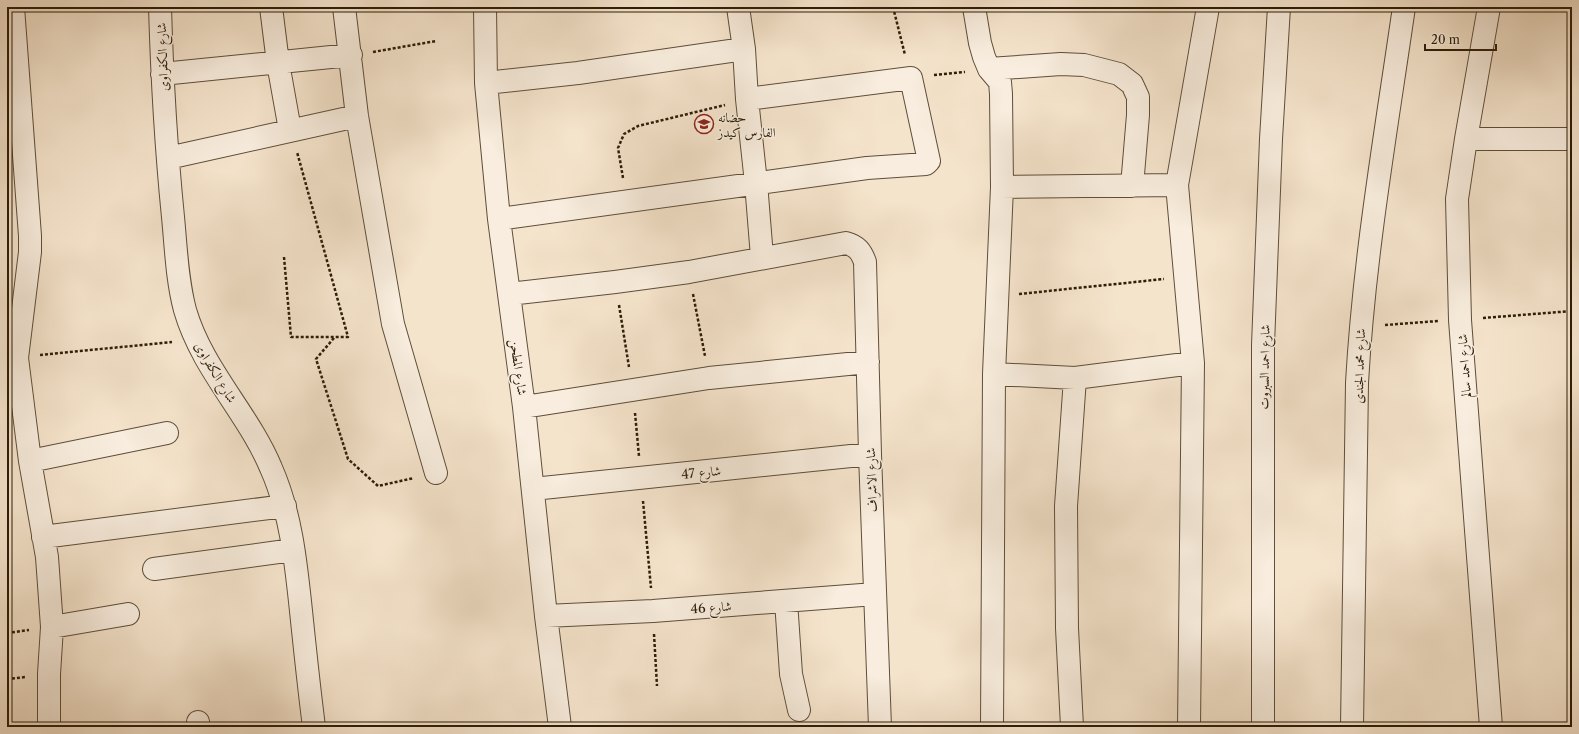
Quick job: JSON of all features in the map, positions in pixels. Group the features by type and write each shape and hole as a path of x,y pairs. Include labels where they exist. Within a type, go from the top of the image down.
{"street":[{"path":"13,7 30,252 12,358 46,557 52,627 49,674 49,727"},
{"name":"شارع الكفراوى","path":"160,7 162,74 168,158 180,280 186,310 196,340 210,365 254,433 272,469 285,506 293,550 314,727"},
{"path":"271,7 278,63 290,130"},
{"path":"344,7 351,55 357,116 393,324 436,473"},
{"name":"شارع المطحن","path":"485,7 486,84 499,219 524,407 546,616 560,727"},
{"path":"508,294 689,272 762,257 747,99 744,49 738,7"},
{"path":"974,7 980,43 989,69 998,78 1001,94 1002,187 994,374 992,727"},
{"path":"1189,727 1193,363 1177,185 1208,7"},
{"name":"شارع احمد السبروت","path":"1263,727 1263,345 1271,139 1279,7"},
{"name":"شارع محمد الجندى","path":"1352,727 1357,383 1360,326 1366,271 1404,7"},
{"name":"شارع احمد سالم","path":"1489,7 1457,199 1460,320 1491,727"},
{"path":"486,84 578,73 744,49"},
{"path":"162,74 351,55"},
{"path":"989,69 1060,64 1084,64 1119,74 1132,84 1138,97 1132,186"},
{"path":"499,219 867,168 928,163 929,158 911,78 747,99"},
{"path":"168,158 357,116"},
{"path":"1466,139 1572,139"},
{"path":"1002,187 1177,185"},
{"name":"شارع الاشراف","path":"762,257 846,243 854,245 861,252 865,262 880,727"},
{"path":"524,407 710,378 868,362"},
{"path":"994,374 1075,378 1193,363"},
{"path":"1072,727 1067,628 1066,506 1075,378"},
{"path":"30,461 167,433"},
{"name":"شارع 47","path":"533,489 870,454"},
{"path":"43,537 285,506"},
{"path":"154,569 293,550"},
{"name":"شارع 46","path":"546,616 653,611 875,594"},
{"path":"786,601 791,674 798,710"},
{"path":"52,627 128,614"}],"path":[{"path":"893,7 911,78 989,69"},
{"path":"351,55 436,41"},
{"path":"626,202 618,148 624,134 638,126 747,99"},
{"path":"284,257 291,337 348,337 290,130"},
{"path":"689,272 710,378"},
{"path":"997,297 1186,276"},
{"path":"615,282 633,390 653,611 657,686"},
{"path":"1360,326 1572,311"},
{"path":"334,337 316,359 348,459 378,486 436,473"},
{"path":"12,358 196,340"}],"place":[{"name":"حضانه الفارس كيدز","path":"704,124"}]}
